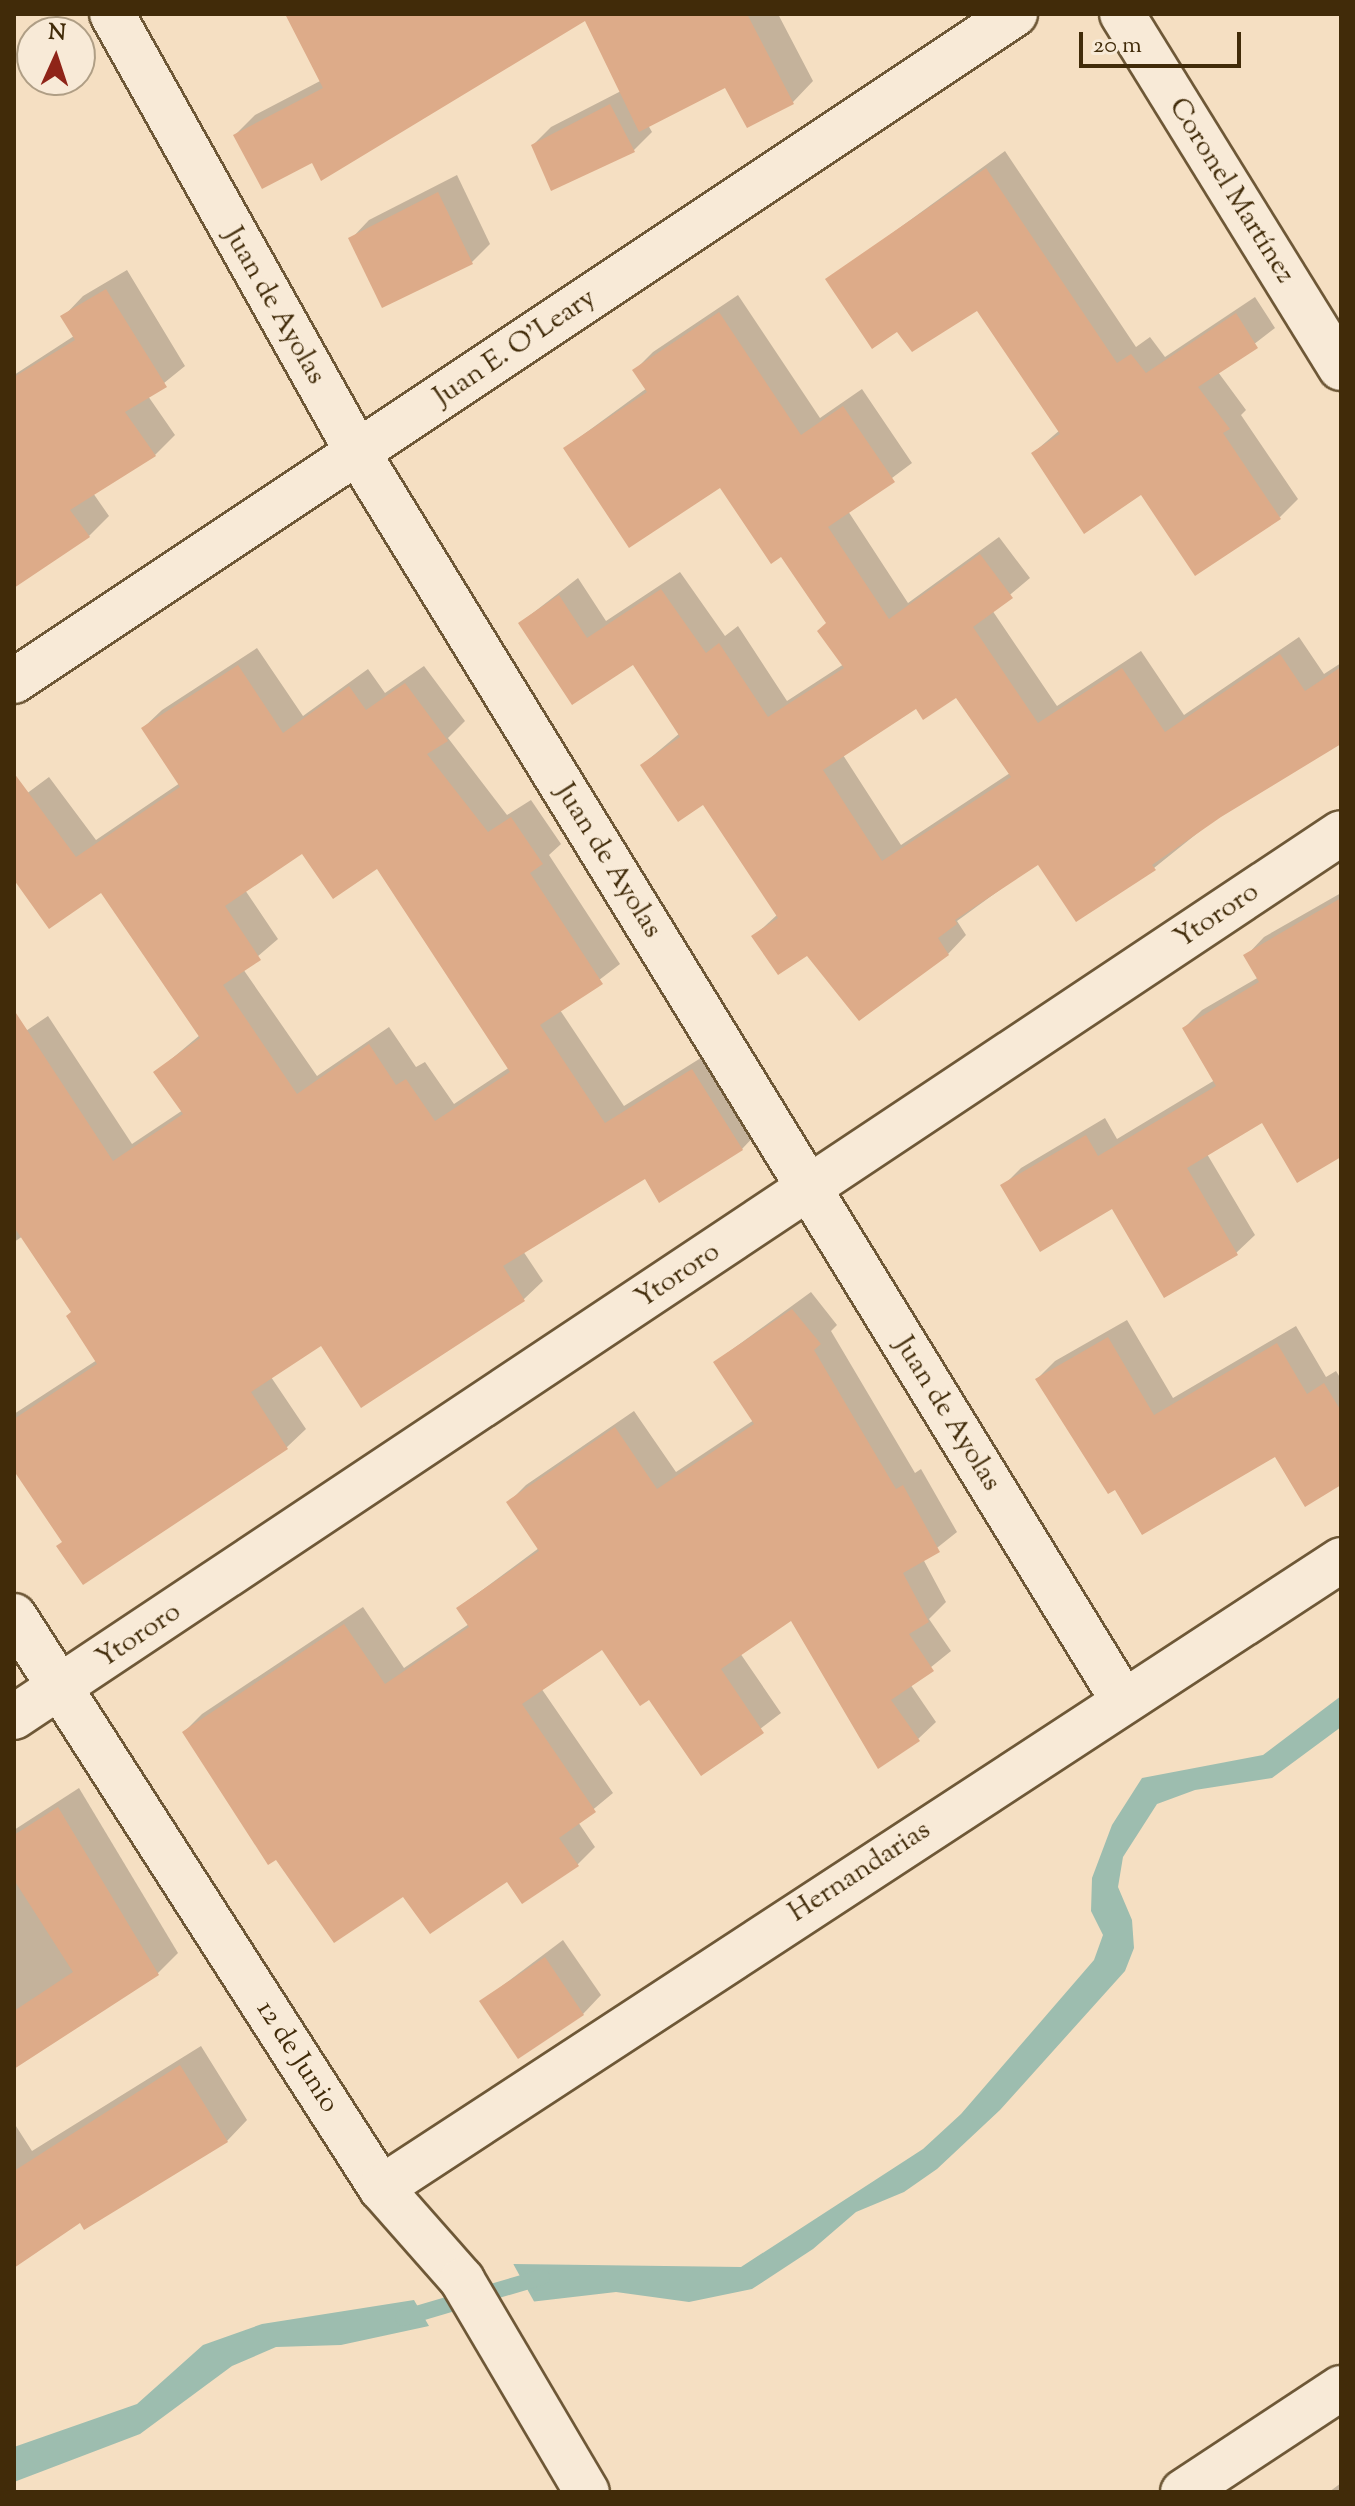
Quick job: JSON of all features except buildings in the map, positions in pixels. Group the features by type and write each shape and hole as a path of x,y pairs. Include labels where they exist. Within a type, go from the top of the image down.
{"street":[{"name":"Juan de Ayolas","path":"112,14 358,453 1122,1699"},
{"name":"Juan E. O'Leary","path":"14,681 1015,14"},
{"name":"Coronel Martínez","path":"1122,14 1341,368"},
{"name":"Ytororo","path":"14,1717 1341,833"},
{"name":"Hernandarias","path":"381,2188 1122,1699 1341,1560"},
{"name":"12 de Junio","path":"14,1616 381,2188 462,2280 517,2367 587,2492"},
{"path":"1183,2492 1341,2388"}],"shaded area":[{"path":"1341,1696 1341,1727 1272,1778 1195,1790 1157,1804 1123,1857 1118,1887 1132,1920 1134,1948 1125,1971 1000,2110 937,2169 904,2192 856,2212 813,2249 752,2289 689,2302 616,2292 530,2302 513,2264 741,2267 923,2149 961,2114 1094,1960 1103,1935 1091,1911 1092,1878 1112,1825 1142,1778 1263,1755"},
{"path":"414,2300 429,2326 341,2345 276,2347 232,2366 140,2434 14,2482 14,2447 137,2404 203,2345 262,2324"}],"pier":[{"path":"511,2260 536,2305 526,2304 509,2266"}],"waterway":[{"path":"403,2318 542,2277"}]}
